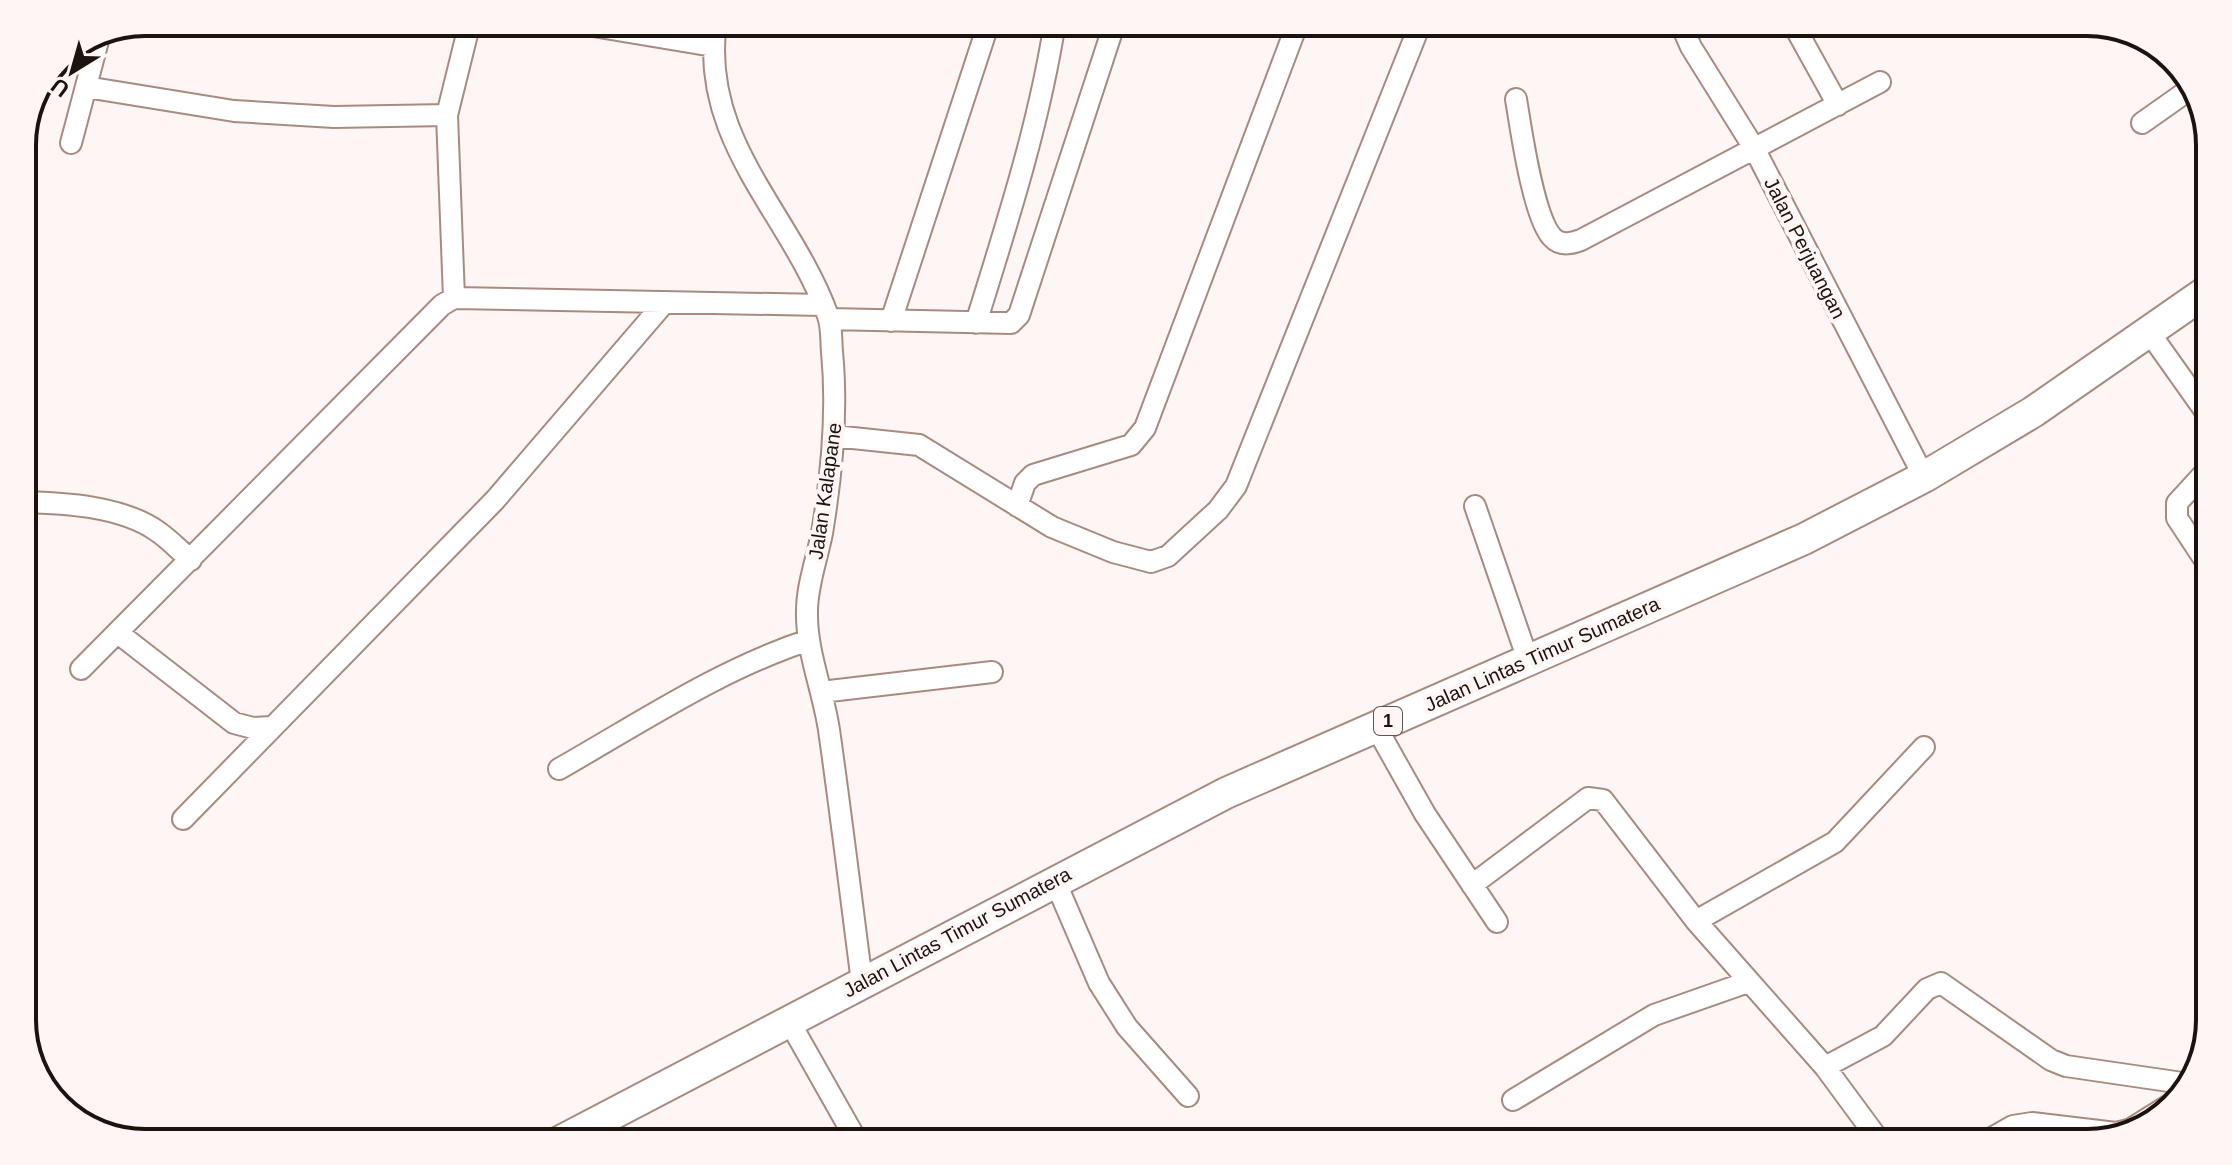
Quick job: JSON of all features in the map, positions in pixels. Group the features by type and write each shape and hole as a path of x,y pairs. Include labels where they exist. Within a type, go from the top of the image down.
{"highway":[{"name":"Jalan Lintas Timur Sumatera","path":"614,1129 789,1021 1226,793 1804,539 1924,477 2033,412 2196,299"}],"street":[{"path":"454,298 447,115 467,36"},
{"path":"653,36 713,46"},
{"name":"Jalan Kalapane","path":"714,36 716,95 740,154 800,257 826,312 836,394 834,436 821,535 808,598 809,640 828,726 862,982"},
{"path":"891,321 984,36"},
{"path":"976,323 1025,164 1045,89 1053,36"},
{"path":"81,669 442,305 454,298 665,302 826,312 891,321 1011,323 1019,315 1110,36"},
{"path":"1017,506 1025,483 1033,475 1131,445 1145,428 1293,36"},
{"path":"834,436 919,445 1052,527 1113,552 1151,562 1168,556 1218,510 1236,486 1415,36"},
{"name":"Jalan Perjuangan","path":"1686,36 1754,148 1924,477"},
{"path":"1800,36 1838,105"},
{"path":"71,143 96,49"},
{"path":"1516,99 1525,156 1545,225 1552,239 1564,244 1581,240 1880,82"},
{"path":"86,87 234,111 334,117 447,115"},
{"path":"2142,123 2183,94"},
{"path":"183,819 495,500 665,302"},
{"path":"2149,332 2196,398"},
{"path":"2196,482 2177,503 2177,518 2196,547"},
{"path":"36,502 53,502 136,519 158,531 191,560"},
{"path":"1475,506 1528,660"},
{"path":"118,633 234,723 253,728 271,727"},
{"path":"559,769 730,672 768,653 809,640"},
{"path":"821,692 992,672"},
{"path":"1376,727 1425,814 1497,922"},
{"path":"1696,921 1835,842 1924,747"},
{"path":"1472,885 1588,798 1603,800 1696,921 1825,1067 1871,1129"},
{"path":"1055,881 1099,983 1127,1027 1188,1096"},
{"path":"1513,1100 1654,1015 1748,982"},
{"path":"1825,1067 1875,1041 1927,989 1941,983 2059,1063 2177,1082"},
{"path":"789,1021 850,1129"},
{"path":"2008,1129 2032,1123 2082,1129"}]}
